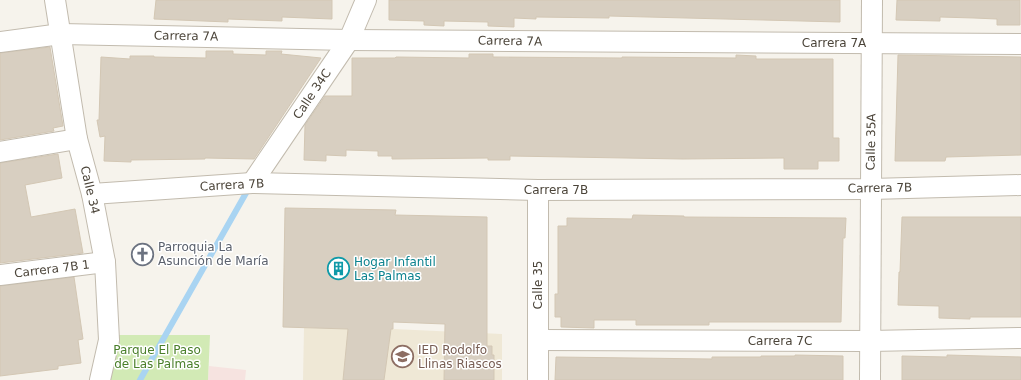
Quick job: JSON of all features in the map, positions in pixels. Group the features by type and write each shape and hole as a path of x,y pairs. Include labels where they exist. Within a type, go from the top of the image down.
{"street":[{"name":"Calle 34","path":"55,0 77,139 92,194 105,262 109,340 100,380"},
{"name":"Calle 34C","path":"252,183 349,40 366,0"},
{"name":"Calle 35A","path":"870,380 873,43 872,0"},
{"name":"Carrera 7A","path":"0,42 61,34 349,40 1021,44"},
{"path":"0,152 77,139"},
{"name":"Carrera 7B","path":"92,194 252,183 538,190 871,189 1021,185"},
{"name":"Calle 35","path":"538,190 538,380"},
{"name":"Carrera 7B 1","path":"0,275 105,262"},
{"name":"Carrera 7C","path":"538,340 870,341 1021,338"}],"shaded area":[{"name":"IED Rodolfo Llinas Riascos","path":"304,328 393,329 502,334 502,380 303,380"},
{"path":"209,366 246,370 245,380 208,380"}],"green space":[{"name":"Parque El Paso de Las Palmas","path":"116,335 210,335 208,380 104,380"}],"building":[{"path":"156,0 332,0 332,19 282,17 282,21 228,19 228,22 154,19"},
{"path":"389,0 840,0 840,22 609,16 609,18 514,18 514,27 488,26 488,22 444,21 444,26 424,25 424,21 389,20"},
{"path":"897,0 1020,0 1020,25 997,25 997,19 974,18 940,17 940,21 896,20"},
{"path":"50,47 63,126 53,128 54,131 0,140 0,53"},
{"path":"206,51 233,51 233,54 266,55 266,51 282,51 281,54 321,58 254,159 205,158 131,160 131,162 104,161 105,136 100,137 97,120 99,120 101,57 130,59 130,56 206,58"},
{"path":"469,54 493,54 493,57 736,58 736,55 756,56 756,59 833,59 833,138 839,138 839,161 818,161 818,169 784,169 784,158 683,159 510,156 510,160 488,160 488,158 392,159 392,156 378,156 378,151 346,150 346,156 326,155 326,161 304,160 305,125 325,96 352,96 352,58 469,58"},
{"path":"898,55 1021,57 1021,155 946,157 945,161 895,161"},
{"path":"58,154 62,178 25,185 31,217 75,209 83,253 0,263 0,163"},
{"path":"285,208 396,210 395,215 487,217 487,346 492,346 492,355 494,355 494,380 444,380 445,324 393,322 384,380 343,380 348,329 283,327"},
{"path":"633,215 684,217 846,218 845,238 843,238 841,322 709,322 709,325 636,325 636,320 594,320 594,328 561,327 561,317 555,317 555,294 558,294 558,226 567,226 567,218 632,219"},
{"path":"902,217 1021,217 1021,317 970,317 970,319 939,318 939,306 898,305"},
{"path":"74,277 83,339 78,340 81,363 58,366 58,369 0,376 0,286"},
{"path":"795,355 843,356 843,380 555,380 556,357 712,359 712,357"},
{"path":"947,355 1021,357 1021,380 902,380 902,356 947,357"}],"waterway":[{"path":"140,380 250,186"}],"place":[{"name":"Parroquia La Asunción de María","path":"142,254"},
{"name":"Hogar Infantil Las Palmas","path":"339,269"},
{"name":"IED Rodolfo Llinas Riascos","path":"403,357"}]}
